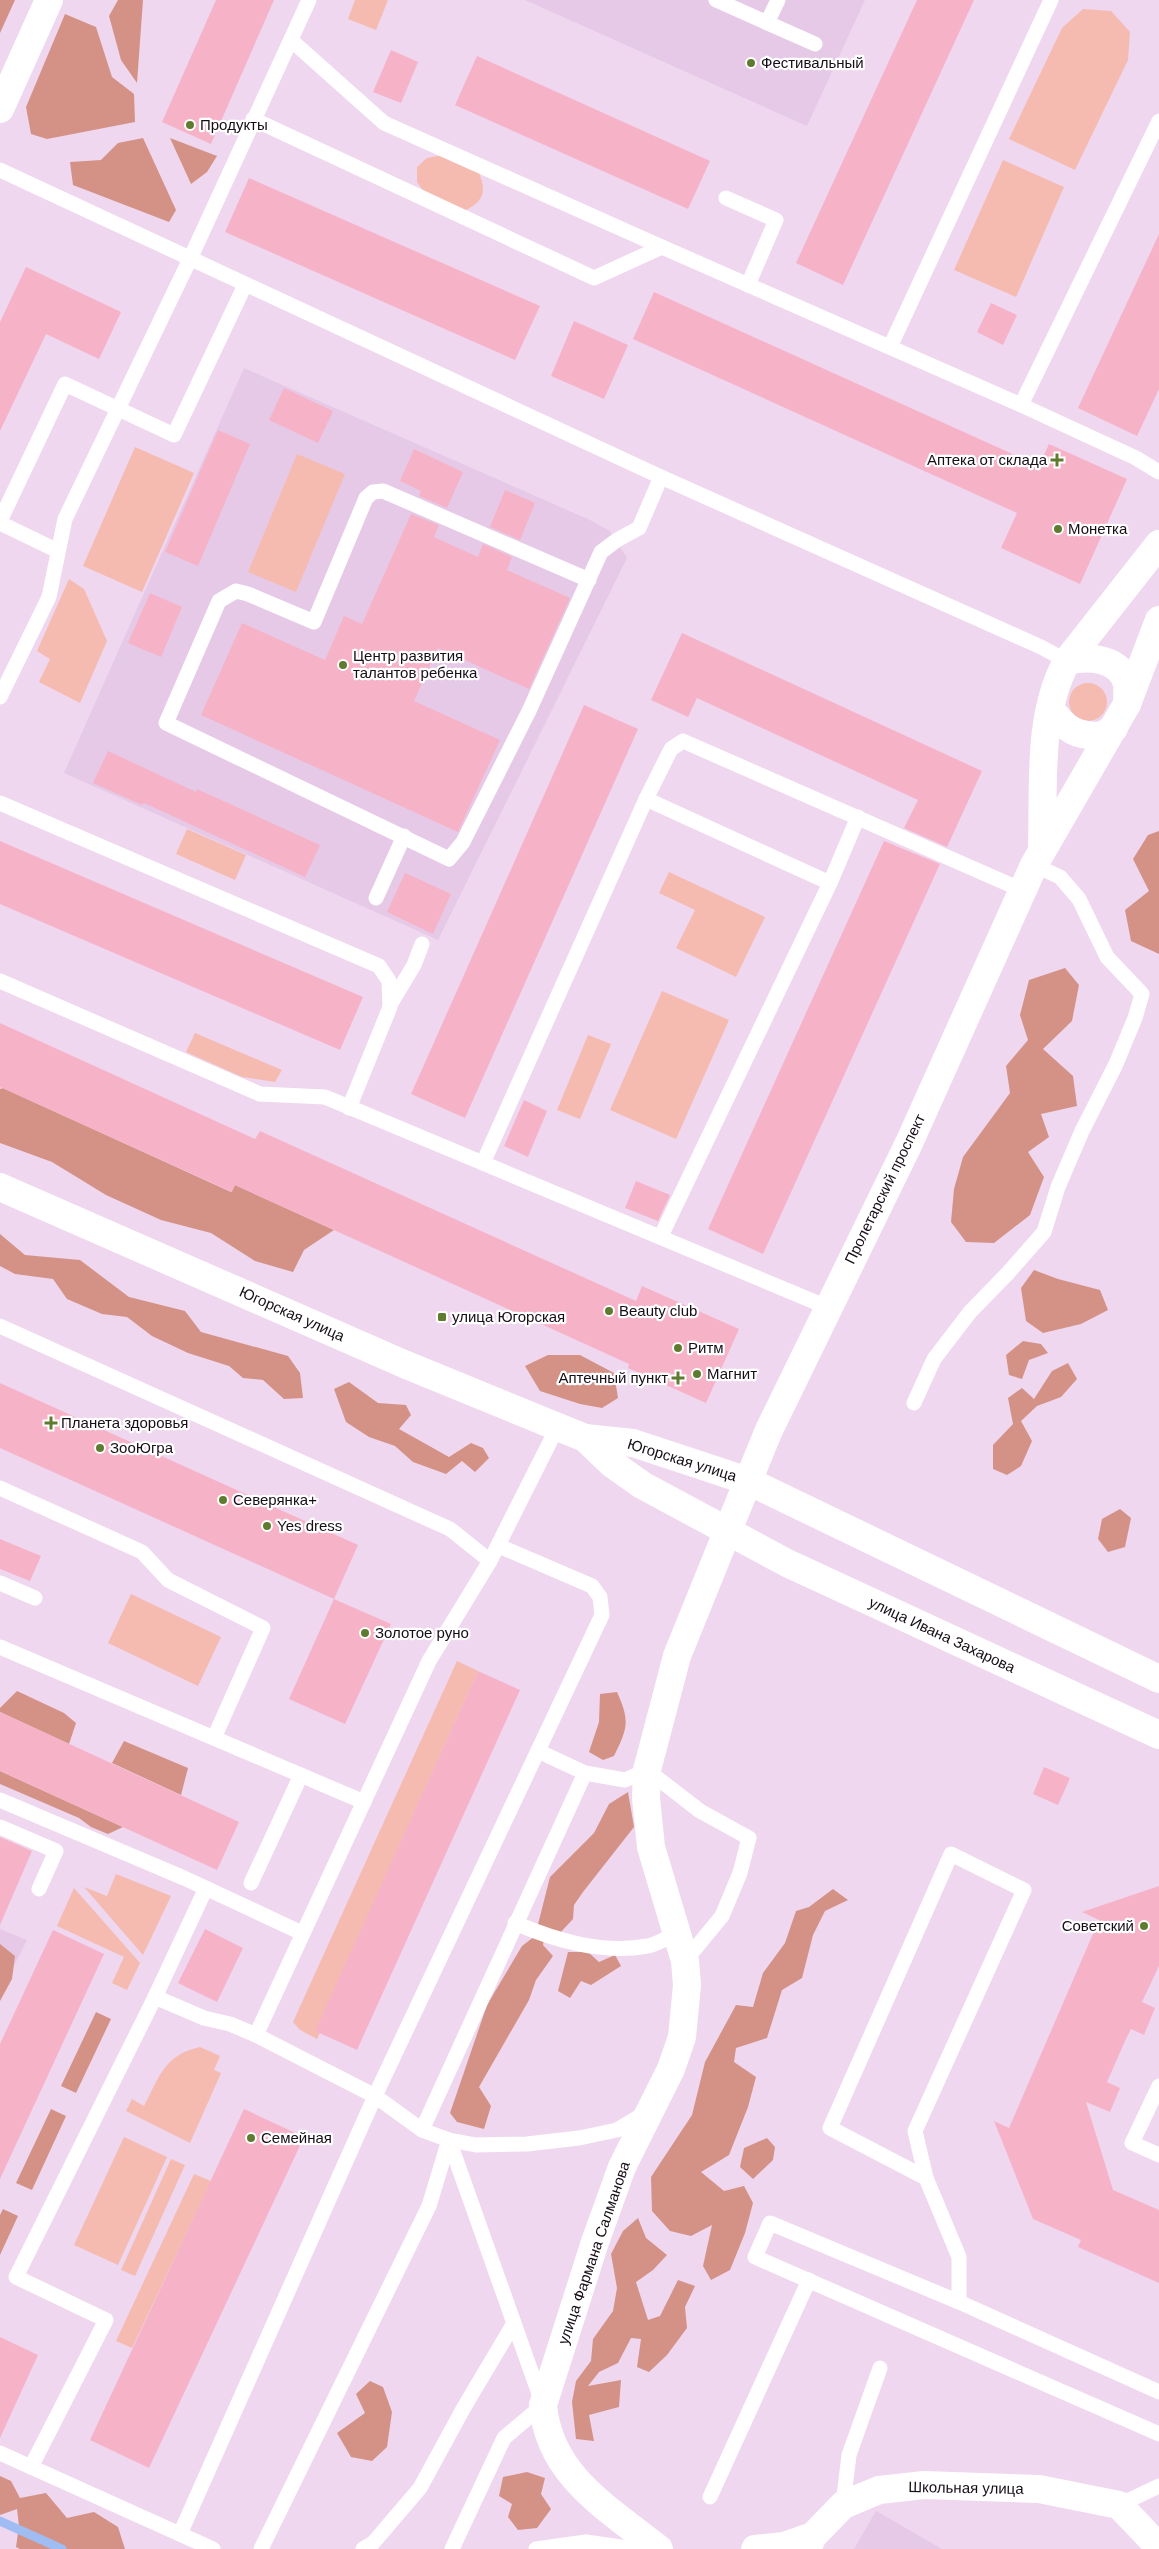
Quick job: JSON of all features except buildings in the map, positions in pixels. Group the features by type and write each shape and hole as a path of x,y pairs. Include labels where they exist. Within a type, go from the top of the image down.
{"main road":[{"path":"0,109 49,0"},
{"name":"Пролетарский проспект","path":"1038,857 1045,747 1050,709 1058,677 1067,661 1159,544"},
{"name":"Пролетарский проспект","path":"728,1530 769,1430 827,1307 909,1142 1022,890 1038,857 1127,704 1159,620"},
{"path":"1067,661 1082,658 1107,661 1119,671 1127,684 1127,704"},
{"path":"1050,709 1063,725 1074,732 1102,736 1114,728"},
{"name":"Югорская улица","path":"0,1187 395,1360 585,1438 633,1443 748,1481"},
{"name":"Югорская улица","path":"585,1438 611,1463 642,1485 728,1530"},
{"path":"748,1481 1159,1679"},
{"name":"улица Ивана Захарова","path":"728,1530 787,1563 1159,1735"},
{"name":"улица Фармана Салманова","path":"543,2405 595,2242 619,2175 671,2069 682,2037 687,1985 685,1961 651,1847 646,1798 647,1770 677,1656 728,1530"},
{"path":"543,2405 545,2425 553,2447 578,2484 659,2549"},
{"name":"Школьная улица","path":"810,2543 843,2505 879,2490 924,2485 1039,2489 1119,2505"},
{"path":"1119,2505 1155,2547"},
{"path":"755,2549 810,2543"}],"lane":[{"path":"0,697 49,597 65,519 190,259 253,119 310,0"},
{"path":"716,0 815,44"},
{"path":"767,23 778,0"},
{"path":"890,347 1051,0"},
{"path":"291,40 384,123 1021,405 1136,458 1159,472"},
{"path":"253,119 594,278 662,247"},
{"path":"1021,405 1159,121"},
{"path":"0,170 661,477 1032,643 1067,661"},
{"path":"726,198 776,220 748,285"},
{"path":"58,551 0,522 65,384 174,435 245,285"},
{"path":"589,580 383,491 373,492 366,498 314,622 248,594 236,591 220,601 166,724 449,858 463,842 529,711 589,580 601,552 617,540 639,528 661,477"},
{"path":"482,1163 646,799 671,749 683,741 1022,890"},
{"path":"646,799 830,883"},
{"path":"0,804 379,966 389,981 390,1006"},
{"path":"661,1236 830,883 858,817"},
{"path":"376,898 404,836"},
{"path":"914,1403 934,1359 964,1320 1044,1232 1058,1187 1082,1131 1120,1055 1135,1018 1142,994 1107,957 1079,899 1060,877 1038,857"},
{"path":"349,1108 390,1006 414,965 422,944"},
{"path":"0,981 260,1094 325,1097 827,1307"},
{"path":"0,1326 450,1529 490,1561"},
{"path":"256,2035 429,1661 499,1546 558,1426"},
{"path":"0,1488 142,1552 168,1580 263,1628 214,1738"},
{"path":"180,2534 375,2096 602,1614 600,1596 592,1586 499,1546"},
{"path":"0,1584 35,1598"},
{"path":"0,1648 364,1802"},
{"path":"538,1751 585,1773 625,1780 647,1770 700,1811 749,1838 740,1873 722,1916 685,1961"},
{"path":"422,2130 585,1773"},
{"path":"251,1883 301,1775"},
{"path":"0,1800 206,1888 302,1933"},
{"path":"0,1827 56,1851 39,1889"},
{"path":"926,2178 830,2128 951,1854 1024,1890 914,2131 926,2178 959,2257 959,2302"},
{"path":"31,2467 106,2320 16,2277 155,1997 206,1888"},
{"path":"515,1923 541,1934 588,1947 613,1948 650,1945 677,1933"},
{"path":"155,1997 204,2018 230,2024 256,2035 375,2096 422,2130 449,2140 476,2145 527,2144 579,2138 618,2130 652,2109"},
{"path":"1159,2086 1132,2143 1159,2155"},
{"path":"449,2140 543,2405 504,2438 452,2549"},
{"path":"261,2549 429,2206 449,2140"},
{"path":"1159,2392 959,2302 770,2223 755,2256 1159,2434"},
{"path":"710,2497 808,2280"},
{"path":"363,2549 373,2543 420,2488 463,2409 514,2323"},
{"path":"843,2505 849,2455 880,2368"},
{"path":"0,2452 212,2549"},
{"path":"1119,2505 1159,2486"},
{"path":"536,2549 586,2542 635,2549"}],"shaded area":[{"path":"0,0 15,0 0,33"},
{"path":"118,0 143,0 137,83 121,60 109,16"},
{"path":"355,0 388,0 376,30 348,19"},
{"name":"Фестивальный","path":"525,0 865,0 807,126"},
{"path":"1083,9 1111,11 1130,32 1128,60 1075,170 1009,139 1062,28"},
{"path":"65,14 96,27 112,77 134,94 135,122 47,139 31,134 26,107"},
{"path":"143,138 176,210 169,222 73,185 70,162 101,160 118,143"},
{"path":"170,138 217,156 207,172 191,184"},
{"path":"443,155 479,173 483,186 482,196 475,204 464,211 425,193 417,182 417,167 427,158"},
{"path":"1003,160 1064,187 1016,297 954,270"},
{"name":"Центр развития талантов ребенка","path":"244,368 590,520 610,531 627,558 438,940 64,773"},
{"path":"135,447 194,473 142,592 83,566"},
{"path":"297,454 345,474 296,592 248,572"},
{"path":"69,579 84,589 107,641 80,703 39,682 50,659 37,651"},
{"path":"1088,683 1101,689 1107,702 1101,715 1088,721 1075,715 1069,702 1075,689"},
{"path":"187,829 246,855 235,880 176,854"},
{"path":"1159,831 1159,954 1131,941 1125,910 1149,891 1133,859 1148,835"},
{"path":"669,872 765,917 736,977 676,948 695,910 659,893"},
{"path":"1065,968 1079,985 1072,1021 1043,1049 1073,1076 1077,1106 1041,1114 1049,1137 1028,1152 1044,1177 1030,1215 994,1243 966,1242 951,1222 954,1189 963,1157 1010,1093 1006,1066 1028,1040 1020,1015 1029,980"},
{"path":"662,991 729,1020 676,1139 610,1110"},
{"path":"195,1033 282,1070 275,1082 242,1077 186,1052"},
{"path":"588,1035 611,1044 580,1119 557,1110"},
{"path":"3,1088 231,1192 235,1185 334,1230 304,1250 293,1272 255,1261 211,1233 161,1220 106,1195 52,1162 0,1143 0,1089"},
{"path":"0,1234 25,1255 80,1260 129,1297 185,1311 201,1332 288,1356 300,1373 303,1398 284,1399 263,1380 243,1378 229,1366 188,1353 152,1336 127,1317 102,1314 67,1299 53,1279 15,1274 0,1266"},
{"path":"1034,1270 1058,1279 1100,1290 1108,1310 1081,1324 1043,1333 1026,1321 1021,1288"},
{"path":"1023,1341 1041,1344 1048,1353 1029,1360 1022,1379 1009,1375 1006,1355"},
{"path":"548,1355 580,1355 614,1373 618,1398 602,1408 580,1404 540,1391 525,1366"},
{"path":"1068,1363 1077,1379 1061,1397 1037,1406 1021,1421 1032,1441 1021,1466 1007,1475 993,1469 993,1445 1013,1424 1008,1398 1022,1388 1034,1399 1052,1371"},
{"path":"349,1382 378,1403 406,1405 411,1415 399,1429 449,1457 471,1443 483,1448 489,1458 475,1472 462,1461 446,1474 413,1462 395,1446 369,1437 346,1422 334,1389"},
{"path":"1120,1509 1131,1518 1125,1547 1108,1552 1098,1539 1102,1519"},
{"path":"131,1594 221,1637 198,1686 108,1643"},
{"path":"457,1661 478,1671 316,2031 320,2033 317,2039 300,2030 293,2022"},
{"path":"17,1691 64,1713 76,1723 69,1744 0,1712 0,1708"},
{"path":"617,1692 624,1710 625,1731 614,1756 603,1760 589,1752 599,1722 600,1694"},
{"path":"124,1741 188,1768 181,1795 112,1763"},
{"path":"0,1771 123,1827 108,1834 91,1827 79,1818 0,1784"},
{"path":"628,1792 634,1827 574,1905 573,1919 560,1933 545,1931 543,1945 553,1956 536,1980 529,2000 479,2087 491,2106 484,2129 457,2122 450,2113 487,2005 522,1946 535,1936 550,1877 594,1833 609,1804"},
{"path":"116,1874 171,1896 143,1955 84,1887 107,1896"},
{"path":"74,1888 140,1963 127,1990 112,1983 124,1957 57,1926"},
{"path":"833,1889 848,1900 825,1911 813,1935 802,1978 782,1990 767,2038 736,2048 734,2062 756,2077 748,2107 729,2155 701,2172 724,2191 744,2186 753,2203 745,2233 730,2270 711,2280 703,2266 712,2225 691,2236 670,2231 652,2211 651,2177 692,2115 705,2062 736,2005 753,2007 763,1973 785,1943 796,1911 809,1907"},
{"path":"0,1929 27,1940 0,1994"},
{"path":"0,1944 15,1956 12,1979 0,2001"},
{"path":"568,1952 588,1952 599,1962 615,1955 621,1966 591,1985 581,1981 570,1998 558,1991"},
{"path":"96,2012 111,2019 76,2093 61,2086"},
{"path":"200,2047 220,2056 214,2070 221,2073 190,2143 126,2111 132,2099 144,2106 159,2076 171,2061 178,2055"},
{"path":"51,2109 66,2116 32,2190 16,2183"},
{"path":"124,2137 167,2157 118,2265 74,2245"},
{"path":"767,2138 775,2147 773,2160 753,2179 740,2167 744,2148"},
{"path":"171,2159 185,2165 135,2276 121,2270"},
{"path":"194,2174 211,2181 132,2348 116,2341"},
{"path":"3,2209 18,2216 0,2255 0,2215"},
{"path":"638,2218 646,2238 667,2255 653,2270 636,2282 648,2320 660,2316 678,2280 695,2286 685,2307 687,2328 667,2355 649,2372 637,2367 641,2339 631,2338 618,2363 599,2372 588,2386 621,2380 619,2407 589,2415 594,2441 576,2439 572,2402 576,2381 591,2361 593,2339 613,2311 617,2288 611,2254 623,2231"},
{"path":"370,2381 383,2387 392,2412 387,2447 372,2461 351,2457 337,2433 365,2413 356,2394"},
{"path":"527,2472 545,2478 541,2494 551,2509 537,2528 518,2530 508,2517 512,2504 499,2496 503,2477"},
{"path":"0,2476 11,2481 20,2498 46,2493 67,2518 94,2512 118,2527 125,2549 20,2549 16,2547 19,2526 17,2509 0,2515"},
{"path":"876,2511 942,2549 854,2549"}],"waterway":[{"path":"0,2521 62,2549"}],"place":[{"name":"Фестивальный","path":"751,63"},
{"name":"Продукты","path":"190,125"},
{"name":"Аптека от склада","path":"1057,460"},
{"name":"Монетка","path":"1058,529"},
{"name":"Центр развития талантов ребенка","path":"343,665"},
{"name":"Beauty club","path":"609,1311"},
{"name":"улица Югорская","path":"442,1317"},
{"name":"Ритм","path":"678,1348"},
{"name":"Магнит","path":"697,1374"},
{"name":"Аптечный пункт","path":"678,1378"},
{"name":"Планета здоровья","path":"51,1423"},
{"name":"ЗооЮгра","path":"100,1448"},
{"name":"Северянка+","path":"223,1500"},
{"name":"Yes dress","path":"267,1526"},
{"name":"Золотое руно","path":"365,1633"},
{"name":"Советский","path":"1144,1926"},
{"name":"Семейная","path":"251,2138"}]}
